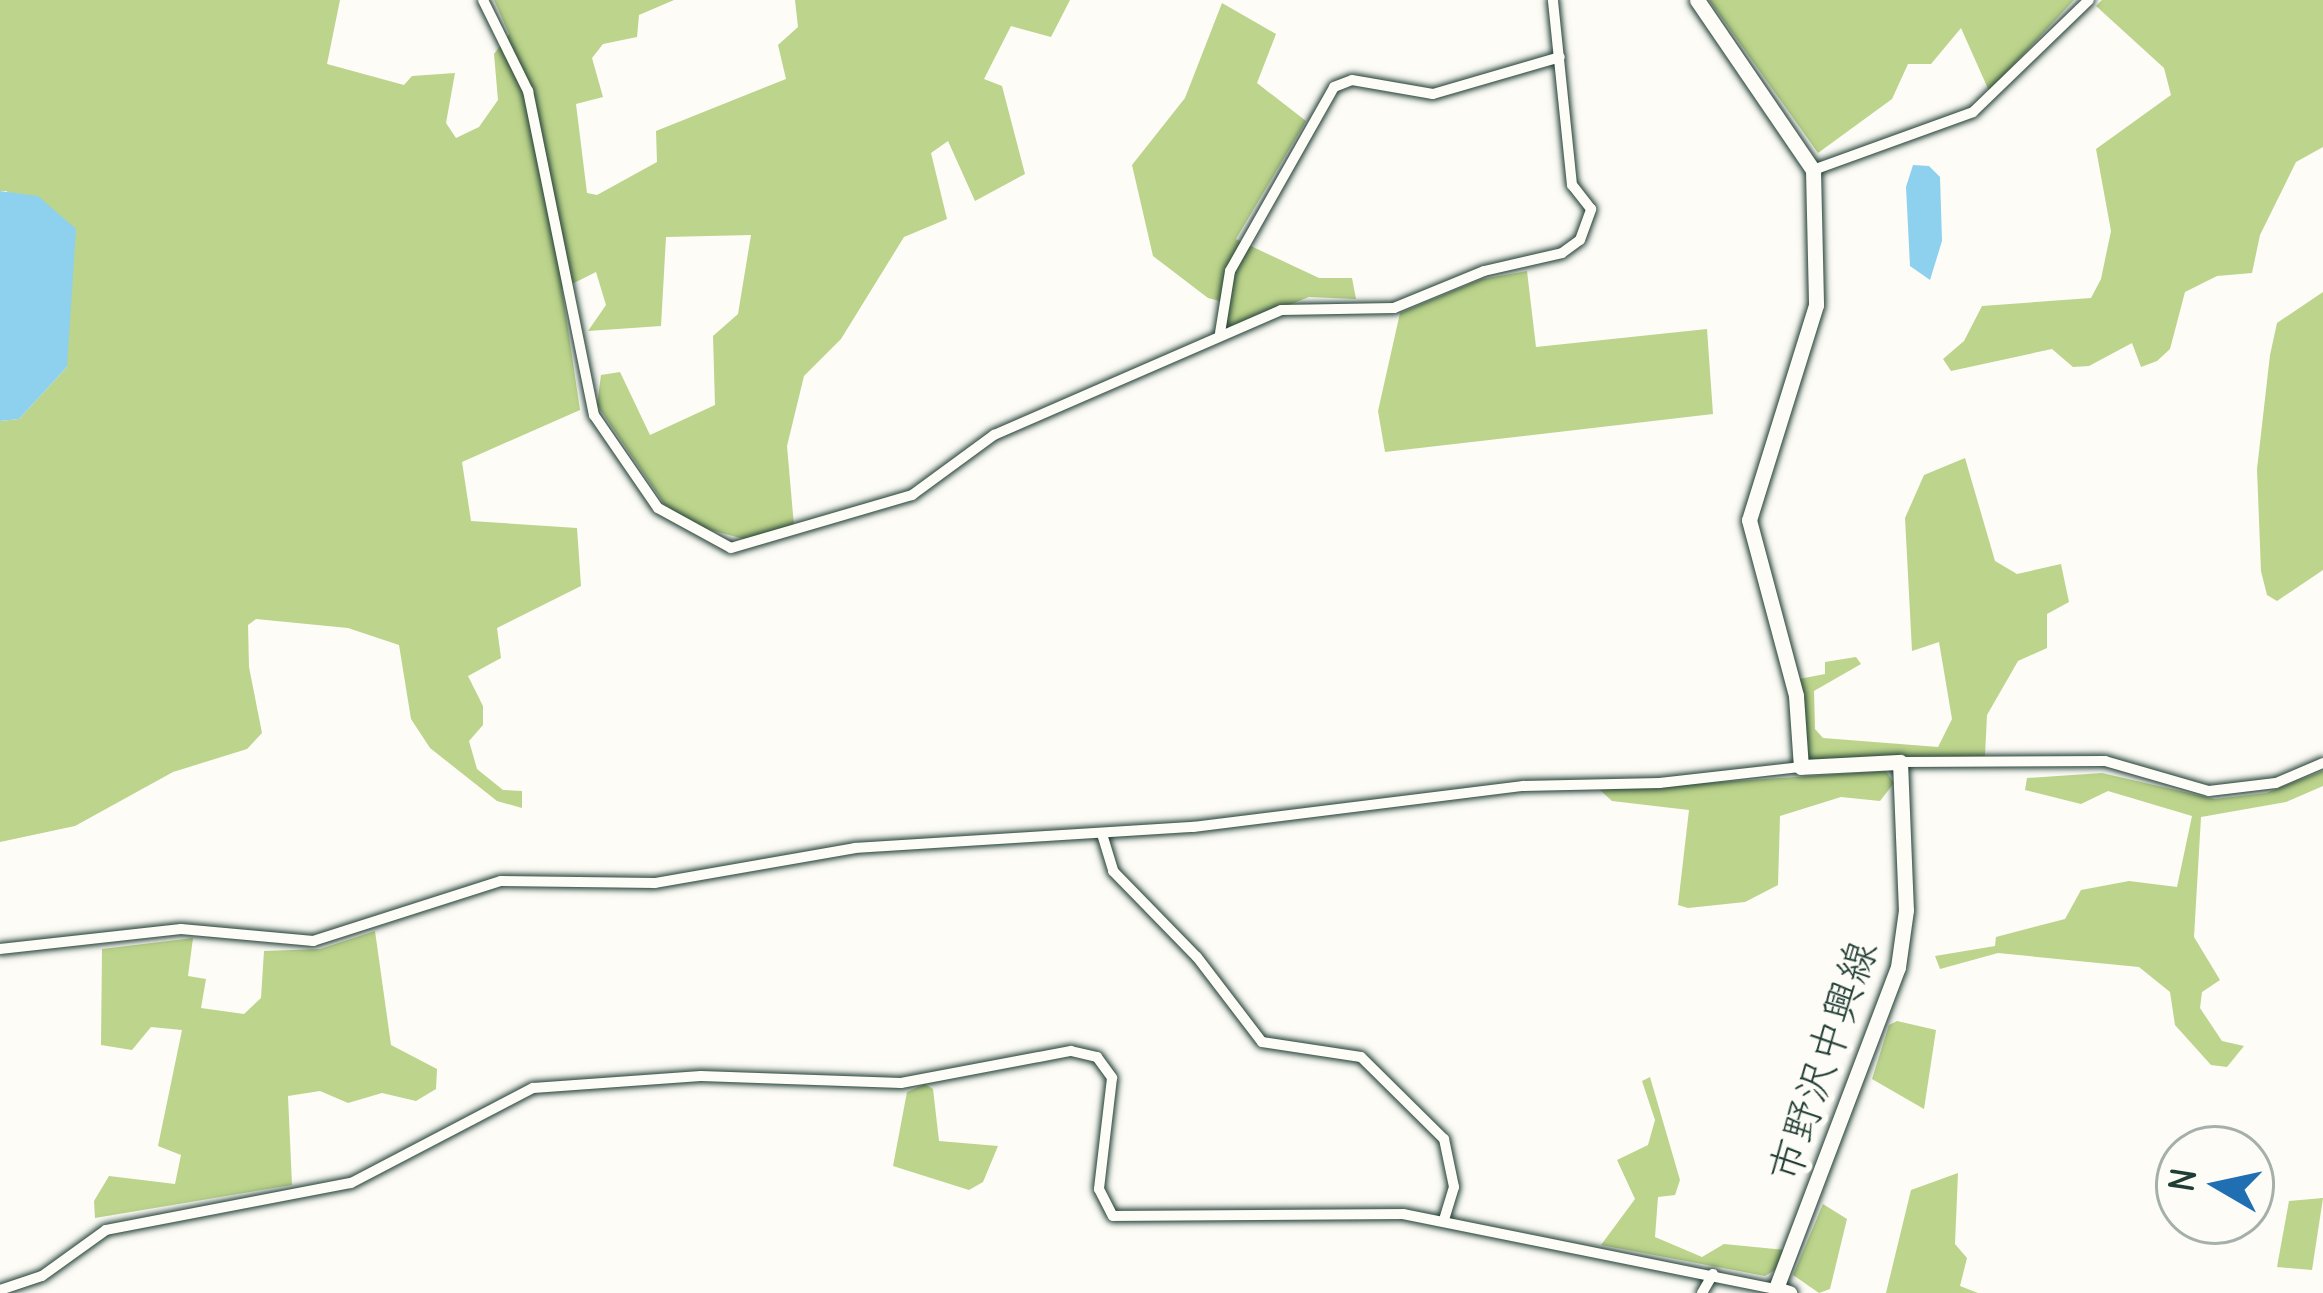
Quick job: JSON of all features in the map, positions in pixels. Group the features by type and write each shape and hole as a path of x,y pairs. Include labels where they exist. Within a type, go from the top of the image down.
{"main road":[{"path":"1697,0 1813,170 1818,292 1749,520 1796,695 1801,767 1900,762"},
{"name":"市野沢中興線","path":"1783,1291 1898,967 1906,910 1900,762"}],"street":[{"path":"483,0 528,91 594,415 658,508 715,545 758,543 912,495 994,435 1220,333 1311,304 1394,308 1484,271 1562,253 1580,240 1591,208 1572,185 1553,0"},
{"path":"1813,170 1973,112 2089,0"},
{"path":"1220,333 1230,271 1334,87 1352,80 1433,94 1560,57"},
{"path":"1900,762 2105,761 2209,791 2276,782 2323,764"},
{"path":"0,949 181,928 313,941 501,881 656,883 855,848 1102,833 1523,787 1660,783 1801,767"},
{"path":"1102,833 1113,871 1197,957 1262,1042 1361,1057 1444,1139 1454,1187 1444,1220"},
{"path":"0,1289 42,1276 106,1230 351,1183 533,1088 701,1076 901,1083 1071,1052 1097,1058 1112,1078 1099,1189 1113,1216 1444,1220 1783,1291"},
{"path":"1702,1293 1712,1274"}],"green space":[{"path":"0,0 340,0 327,64 404,85 412,76 455,73 446,123 456,138 479,127 498,100 494,54 509,34 494,0 674,0 639,15 637,37 603,44 592,58 603,97 576,104 587,193 597,195 657,162 656,131 786,79 778,45 798,27 795,0 1070,0 1051,37 1011,26 984,79 1002,86 1025,174 975,201 948,141 931,153 947,219 904,237 841,339 804,376 787,446 794,526 744,539 699,527 665,505 597,405 601,375 620,372 650,435 715,405 713,336 738,314 751,235 666,237 661,326 588,331 606,305 596,272 562,289 580,410 462,462 471,521 577,528 581,586 497,628 501,658 468,676 483,706 483,725 469,741 477,769 503,790 522,791 522,808 497,801 430,748 411,719 399,645 348,628 256,619 248,625 249,667 262,733 247,749 173,772 75,826 0,842 0,421 19,419 67,367 7,191 0,191"},
{"path":"1709,0 2074,0 1989,91 1961,28 1931,64 1908,64 1892,99 1818,153"},
{"path":"2102,0 2323,0 2323,147 2296,162 2260,235 2252,273 2217,276 2185,292 2170,349 2157,361 2141,367 2132,343 2089,366 2073,367 2052,349 1951,371 1943,359 1964,341 1982,306 2091,298 2101,279 2111,231 2096,149 2171,95 2164,68 2096,6"},
{"path":"1222,3 1276,34 1257,83 1306,121 1236,239 1319,278 1352,278 1356,299 1309,297 1234,327 1226,324 1227,303 1208,298 1153,256 1132,165 1185,98"},
{"path":"1527,271 1536,347 1707,329 1713,414 1385,452 1378,411 1400,313 1482,279"},
{"path":"2323,292 2323,570 2277,601 2267,595 2261,571 2257,469 2270,355 2277,323"},
{"path":"1965,458 1995,561 2017,574 2061,564 2069,602 2047,614 2047,648 2018,661 1987,715 1985,756 1807,764 1799,679 1825,674 1825,662 1856,657 1861,664 1814,691 1815,729 1823,738 1938,747 1952,719 1939,642 1912,651 1905,518 1924,475"},
{"path":"1886,771 1894,783 1880,801 1841,797 1780,816 1778,885 1745,902 1688,908 1678,905 1689,810 1612,801 1600,790"},
{"path":"2323,771 2323,786 2286,802 2201,817 2194,937 2220,980 2202,992 2200,1008 2222,1041 2244,1046 2227,1067 2211,1065 2175,1025 2170,992 2139,967 1998,953 1940,969 1935,956 1995,946 1996,937 2065,919 2081,890 2129,881 2177,887 2192,816 2108,791 2081,804 2025,790 2027,778 2102,773 2215,799 2266,793"},
{"path":"375,931 391,1045 437,1069 436,1089 416,1101 382,1093 348,1103 320,1091 288,1096 292,1185 95,1218 94,1201 109,1176 175,1184 181,1155 158,1146 182,1030 151,1027 132,1050 101,1045 102,949 193,938 188,976 206,979 201,1008 244,1014 261,998 264,951 320,949"},
{"path":"1897,1021 1936,1030 1924,1109 1872,1079 1889,1025"},
{"path":"1650,1077 1680,1180 1675,1195 1658,1197 1655,1237 1702,1257 1724,1244 1785,1250 1775,1270 1765,1276 1601,1245 1635,1199 1617,1160 1648,1145 1655,1120 1642,1081"},
{"path":"925,1084 933,1089 939,1141 998,1146 983,1182 969,1190 893,1166 907,1092"},
{"path":"1958,1173 1955,1244 1967,1258 1960,1286 1978,1293 1886,1293 1911,1190"},
{"path":"2323,1198 2312,1270 2277,1267 2289,1201"},
{"path":"1823,1204 1847,1219 1830,1289 1819,1293 1793,1275"}],"water":[{"path":"1913,165 1929,166 1940,177 1942,241 1930,280 1910,266 1906,187"},
{"path":"0,191 38,196 76,229 67,367 19,419 0,421"}]}
